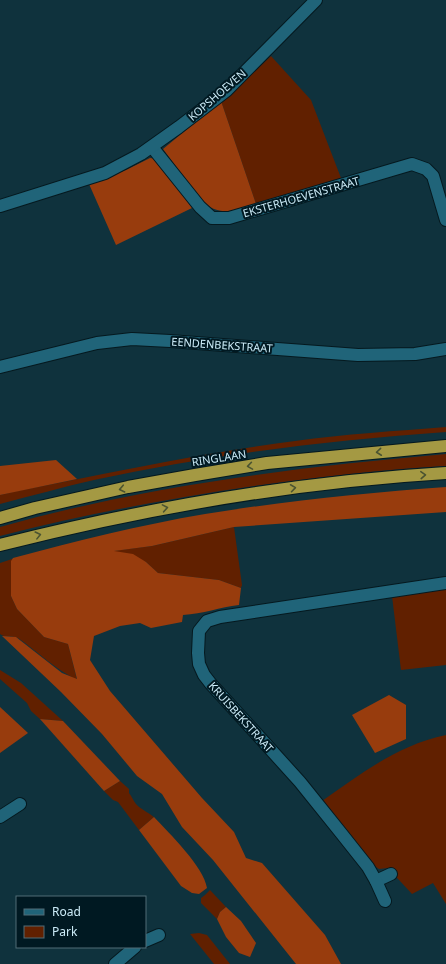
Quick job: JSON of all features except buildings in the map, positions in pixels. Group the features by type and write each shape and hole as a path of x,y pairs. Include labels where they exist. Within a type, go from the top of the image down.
{"highway":[{"name":"RINGLAAN","path":"0,518 120,489 267,463 446,446"},
{"path":"0,545 49,532 143,512 238,495 332,483 446,473"}],"street":[{"name":"KOPSHOEVEN","path":"0,206 105,173 122,165 152,147 226,91 314,1"},
{"name":"EKSTERHOEVENSTRAAT","path":"152,147 200,207 212,218 228,218 412,164 426,169 433,176 446,220"},
{"name":"EENDENBEKSTRAAT","path":"0,367 96,343 132,339 358,355 415,354 446,349"},
{"name":"KRUISBEKSTRAAT","path":"385,901 368,867 300,782 207,680 199,664 199,631 207,621 220,617 446,583"},
{"path":"0,817 20,804"},
{"path":"376,881 391,874"},
{"path":"146,941 159,935"},
{"path":"115,964 133,948"}],"green space":[{"path":"271,56 311,100 341,178 256,204 221,101 233,92"},
{"path":"446,427 446,432 313,444 181,463 94,480 0,504 0,495 225,451 333,436"},
{"path":"446,454 446,466 283,482 212,493 70,519 0,536 0,527 110,500 165,489 333,465"},
{"path":"234,527 242,585 241,588 219,580 158,573 146,562 112,551 152,546"},
{"path":"12,559 11,596 17,609 44,637 68,644 77,680 54,666 18,638 0,634 0,563"},
{"path":"446,589 446,665 401,670 392,596"},
{"path":"0,670 21,683 63,721 40,719 31,711 27,703 0,679"},
{"path":"446,735 446,904 433,883 412,894 388,868 379,869 373,865 322,801 366,770 396,753"},
{"path":"120,781 129,789 129,793 137,806 154,817 139,830 118,802 113,800 104,791"},
{"path":"210,890 226,907 220,912 217,919 201,903 201,898"},
{"path":"199,933 207,935 230,964 214,964 190,934"}],"shaded area":[{"path":"221,101 256,204 227,211 215,209 208,206 201,200 163,149"},
{"path":"150,158 158,159 192,208 116,245 89,184 126,170"},
{"path":"56,460 77,479 0,495 0,466"},
{"path":"446,487 446,512 234,527 152,546 114,551 133,554 146,562 158,573 219,580 241,588 239,605 183,615 182,622 151,628 140,623 120,626 94,636 90,660 110,691 202,798 234,832 246,858 262,863 325,935 341,964 296,964 213,860 182,827 162,794 137,776 102,734 61,692 2,636 16,637 62,673 77,679 68,644 44,637 17,609 11,596 11,561 13,558 132,528 205,514 325,498"},
{"path":"389,695 406,705 406,739 375,753 352,715"},
{"path":"0,707 28,733 0,753"},
{"path":"40,719 63,721 120,781 104,791"},
{"path":"154,817 177,841 200,870 207,888 199,894 192,893 181,886 139,830"},
{"path":"226,907 241,921 256,943 250,957 239,953 226,937 217,919 220,912"}]}
